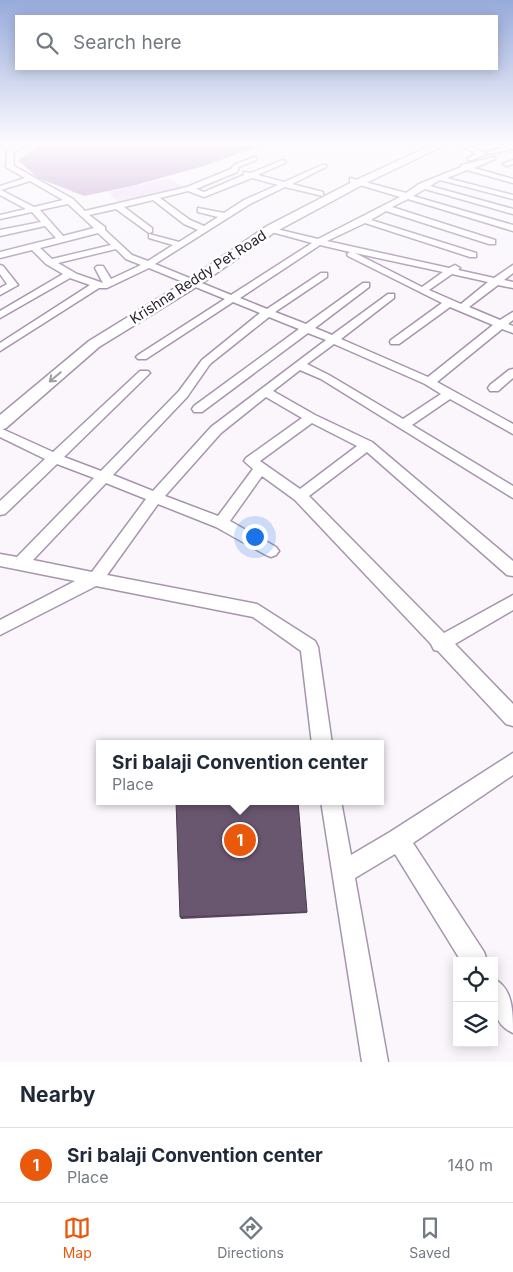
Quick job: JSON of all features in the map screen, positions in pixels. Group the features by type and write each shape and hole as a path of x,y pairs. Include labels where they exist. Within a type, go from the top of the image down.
{"main road":[{"name":"Krishna Reddy Pet Road","path":"0,424 94,344 282,215 319,195"},
{"name":"Krishna Reddy Pet Road","path":"0,408 33,380 96,333 188,281 271,229 332,195"}],"street":[{"path":"6,195 25,202 62,240"},
{"path":"55,195 70,201 102,229 129,257 333,339 429,382 513,430"},
{"path":"83,214 168,195"},
{"path":"0,348 103,284 148,265 224,216 263,195"},
{"path":"401,195 513,228"},
{"path":"452,195 513,212"},
{"path":"142,357 293,257 406,196"},
{"path":"155,198 187,222 204,229"},
{"path":"0,217 70,201"},
{"path":"0,210 25,202"},
{"path":"118,206 151,233 180,245"},
{"path":"386,208 492,242"},
{"path":"201,210 224,216"},
{"path":"364,220 473,255"},
{"path":"0,233 46,222"},
{"path":"422,291 513,228"},
{"path":"0,255 102,229"},
{"path":"271,229 319,242 513,285"},
{"path":"335,245 422,291 513,330"},
{"path":"49,262 119,246"},
{"path":"34,247 49,262 68,275 103,284"},
{"path":"0,268 13,285 0,292"},
{"path":"100,268 103,284"},
{"path":"463,307 513,268"},
{"path":"0,315 68,275"},
{"path":"20,564 182,394 206,362 267,313 324,275"},
{"path":"198,409 366,285"},
{"path":"0,628 96,578 155,498 216,430 298,365 391,296"},
{"path":"395,342 450,302"},
{"path":"429,382 513,315"},
{"path":"298,365 325,377 513,493"},
{"path":"494,388 513,372"},
{"path":"0,510 144,373"},
{"path":"266,391 312,418 367,446 513,570"},
{"path":"403,425 450,393"},
{"path":"312,418 251,461 300,496 440,644 513,717"},
{"path":"0,432 54,458 221,523 271,551"},
{"path":"300,496 367,446"},
{"path":"221,523 261,468"},
{"path":"0,560 96,578 211,604 257,611 309,647 321,740"},
{"path":"440,644 513,602"},
{"path":"344,872 398,840 513,763"},
{"path":"331,805 344,872 375,1062"},
{"path":"398,840 472,957"},
{"path":"498,997 513,1020"}],"shaded area":[{"path":"110,195 154,195 120,203"}],"building":[{"path":"176,805 298,805 307,912 180,917"}],"place":[{"name":"Sri balaji Convention center","path":"240,840"}]}
